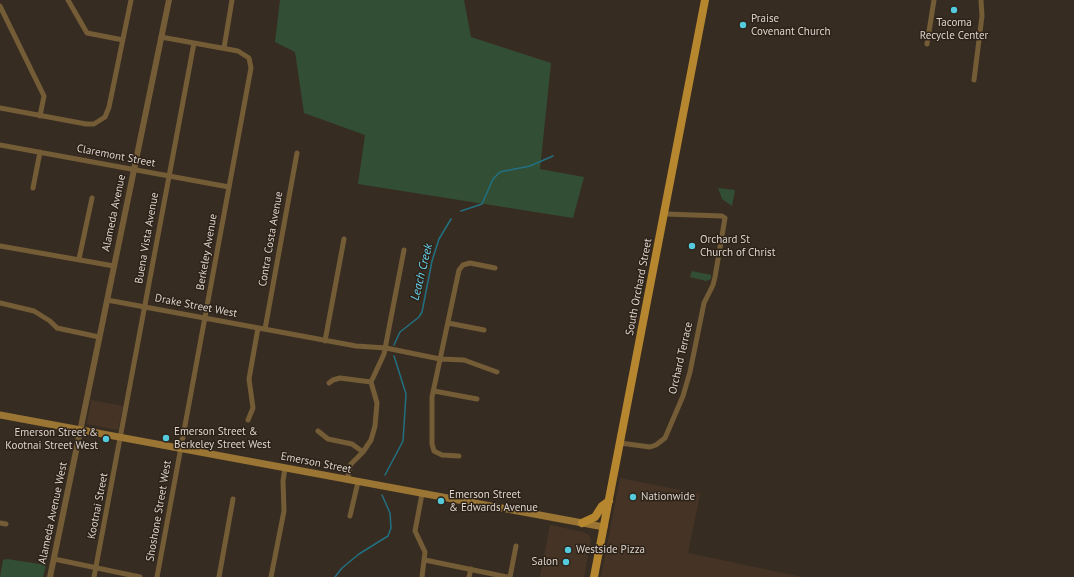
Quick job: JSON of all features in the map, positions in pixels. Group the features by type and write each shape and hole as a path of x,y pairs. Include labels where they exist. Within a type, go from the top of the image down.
{"main road":[{"name":"South Orchard Street","path":"594,577 705,0"},
{"name":"Emerson Street","path":"0,415 604,527"},
{"path":"582,523 595,517 602,506 609,501"}],"street":[{"path":"68,0 86,33 123,40"},
{"path":"0,108 86,124 94,124 105,117 109,107 131,0"},
{"name":"Alameda Avenue","path":"80,430 169,0"},
{"path":"161,37 224,48 232,0"},
{"path":"927,44 934,0"},
{"path":"974,80 982,16 981,0"},
{"path":"0,6 44,96 40,116"},
{"name":"Buena Vista Avenue","path":"120,438 194,43"},
{"name":"Berkeley Avenue","path":"180,449 251,68 250,58 241,52 224,48"},
{"name":"Claremont Street","path":"0,145 229,187"},
{"path":"33,188 40,152"},
{"name":"Contra Costa Avenue","path":"265,329 297,153"},
{"path":"79,259 92,198"},
{"name":"Orchard Terrace","path":"620,443 653,447 665,438 670,430 683,396 690,372 704,302 713,285 723,235 725,220 722,216 665,214"},
{"path":"325,341 344,239"},
{"path":"0,246 114,266"},
{"path":"347,480 352,464 371,440 377,418 377,403 371,382 375,371 383,358 386,348 404,250"},
{"path":"459,456 449,457 438,454 432,448 432,412 440,359 458,272 461,267 470,263 495,268"},
{"name":"Drake Street West","path":"107,300 265,329"},
{"path":"0,304 34,310 50,320 57,328 99,337"},
{"path":"448,323 484,330"},
{"path":"248,420 252,413 253,405 250,379 258,328"},
{"path":"265,329 356,346 386,348 440,359 464,360 497,372"},
{"path":"329,383 340,378 371,382"},
{"path":"434,391 477,399"},
{"name":"Alameda Avenue West","path":"50,577 80,430"},
{"path":"318,431 328,439 352,444 363,452"},
{"name":"Kootnai Street","path":"94,577 120,438"},
{"name":"Shoshone Street West","path":"157,577 180,449"},
{"path":"271,577 284,511 283,482 285,468"},
{"path":"350,516 358,482"},
{"path":"422,494 415,531 424,548 425,560 422,577"},
{"path":"219,577 233,499"},
{"path":"425,560 509,577 516,546"},
{"path":"54,559 140,577"},
{"path":"469,577 471,569"}],"shaded area":[{"path":"91,400 123,406 118,430 87,424"},
{"path":"620,478 700,494 688,553 802,577 601,577"},
{"path":"550,525 583,532 589,535 591,540 584,577 540,577"}],"green space":[{"path":"280,0 464,0 471,37 551,63 540,169 584,177 573,218 358,184 365,135 304,113 295,52 275,42"},
{"path":"718,188 735,190 732,206 722,199"},
{"path":"692,271 711,275 711,279 706,281 690,277"},
{"path":"7,559 46,565 43,577 0,577 3,560"}],"waterway":[{"name":"Leach Creek","path":"461,211 482,204 493,179 500,172 530,166 553,156"},
{"name":"Leach Creek","path":"394,345 400,332 419,317 422,312 432,261 439,239 451,219"},
{"name":"Leach Creek","path":"385,475 403,441 406,394 394,356"},
{"name":"Leach Creek","path":"335,577 342,568 359,554 388,536 391,528 390,513 382,495"}],"place":[{"name":"Tacoma Recycle Center","path":"954,10"},
{"name":"Praise Covenant Church","path":"743,25"},
{"name":"Orchard St Church of Christ","path":"692,246"},
{"name":"Emerson Street & Berkeley Street West","path":"166,438"},
{"name":"Emerson Street & Kootnai Street West","path":"106,439"},
{"name":"Nationwide","path":"633,497"},
{"name":"Emerson Street & Edwards Avenue","path":"441,501"},
{"name":"Westside Pizza","path":"568,550"},
{"name":"Salon","path":"566,562"}]}
